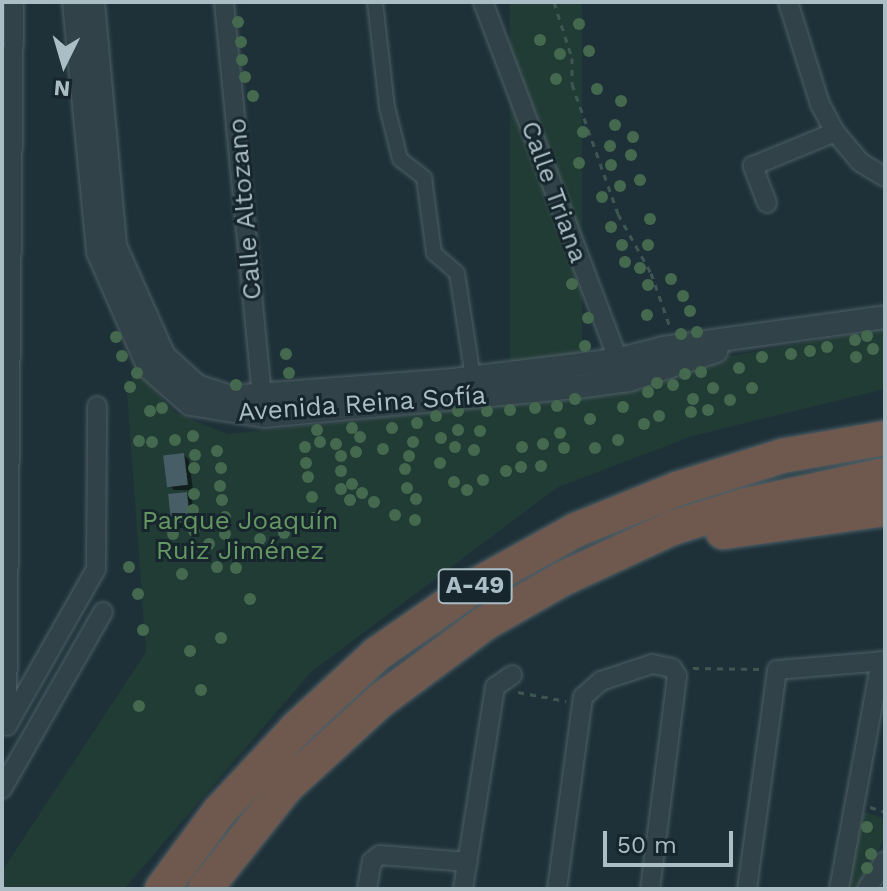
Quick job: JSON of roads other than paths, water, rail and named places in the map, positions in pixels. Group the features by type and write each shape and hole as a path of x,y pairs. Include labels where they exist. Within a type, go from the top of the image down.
{"highway":[{"name":"A-49","path":"162,889 219,812 296,729 377,654 475,586 576,530 677,489 782,456 885,438"},
{"name":"A-49","path":"205,889 287,786 381,700 485,623 635,544 746,505 885,475"},
{"path":"635,544 885,509"}],"street":[{"path":"4,731 14,2"},
{"name":"Avenida Reina Sofía","path":"74,2 98,252 149,368 190,404 263,405 629,380 768,334"},
{"name":"Avenida Reina Sofía","path":"93,2 115,246 164,356 197,386 263,405 617,360 676,346 885,317"},
{"name":"Calle Altozano","path":"224,2 263,405"},
{"path":"375,2 390,120 400,159 424,178 434,253 457,273 473,377"},
{"name":"Calle Triana","path":"483,2 617,360 629,380"},
{"path":"788,2 820,104 835,132 860,162 885,177"},
{"path":"767,203 753,166 835,132"},
{"path":"4,731 96,569 97,406"},
{"path":"2,789 103,612"},
{"path":"747,889 773,670 883,661 839,889"},
{"path":"557,889 573,702 594,684 644,665 659,664 685,670 650,889"},
{"path":"463,889 495,687 513,683"},
{"path":"867,889 884,864 885,852"},
{"path":"367,889 372,861 380,855 468,862"}],"park label":[{"name":"Parque Joaquín Ruiz Jiménez","path":"240,536"}]}
